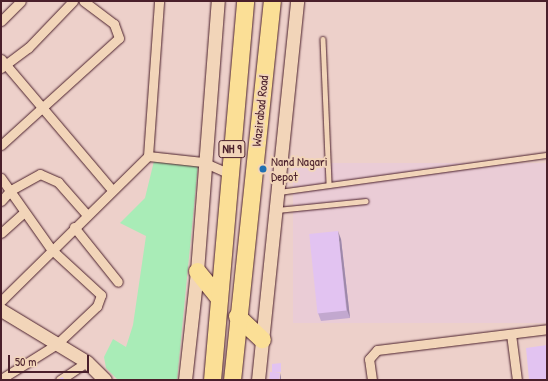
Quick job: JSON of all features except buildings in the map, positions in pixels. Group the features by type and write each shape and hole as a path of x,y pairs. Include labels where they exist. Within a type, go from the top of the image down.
{"highway":[{"name":"Wazirabad Road","path":"219,298 245,1"},
{"name":"Wazirabad Road","path":"237,316 272,1"},
{"path":"197,271 219,298"},
{"name":"NH 9","path":"212,380 219,298"},
{"name":"NH 9","path":"232,380 237,316"},
{"path":"237,316 262,339"}],"street":[{"path":"3,16 21,1"},
{"path":"74,1 28,48 2,63 42,105 112,190"},
{"path":"1,145 42,105 119,38 118,29 84,1"},
{"path":"1,300 51,249 148,156 159,1"},
{"path":"185,380 197,271 203,162 218,1"},
{"path":"258,380 273,210 296,1"},
{"path":"148,156 203,162 230,174"},
{"path":"1,201 11,190 40,174 58,182 87,215"},
{"path":"1,178 11,190 24,212 51,249 101,295 97,306 57,344 1,379"},
{"path":"1,233 24,212"},
{"path":"74,228 118,282"},
{"path":"1,310 87,362 105,380"},
{"path":"372,380 369,359 377,350 547,329"},
{"path":"511,334 517,380"},
{"path":"60,380 87,362"}],"lane":[{"path":"323,39 329,185"},
{"path":"275,193 547,155"},
{"path":"273,210 366,201"}],"shaded area":[{"path":"293,163 547,163 547,323 293,323"}],"green space":[{"path":"154,161 198,165 177,380 118,380 106,368 104,357 113,339 126,347 133,325 146,236 120,223 145,198"}],"place":[{"name":"Nand Nagari Depot","path":"263,169"}]}
